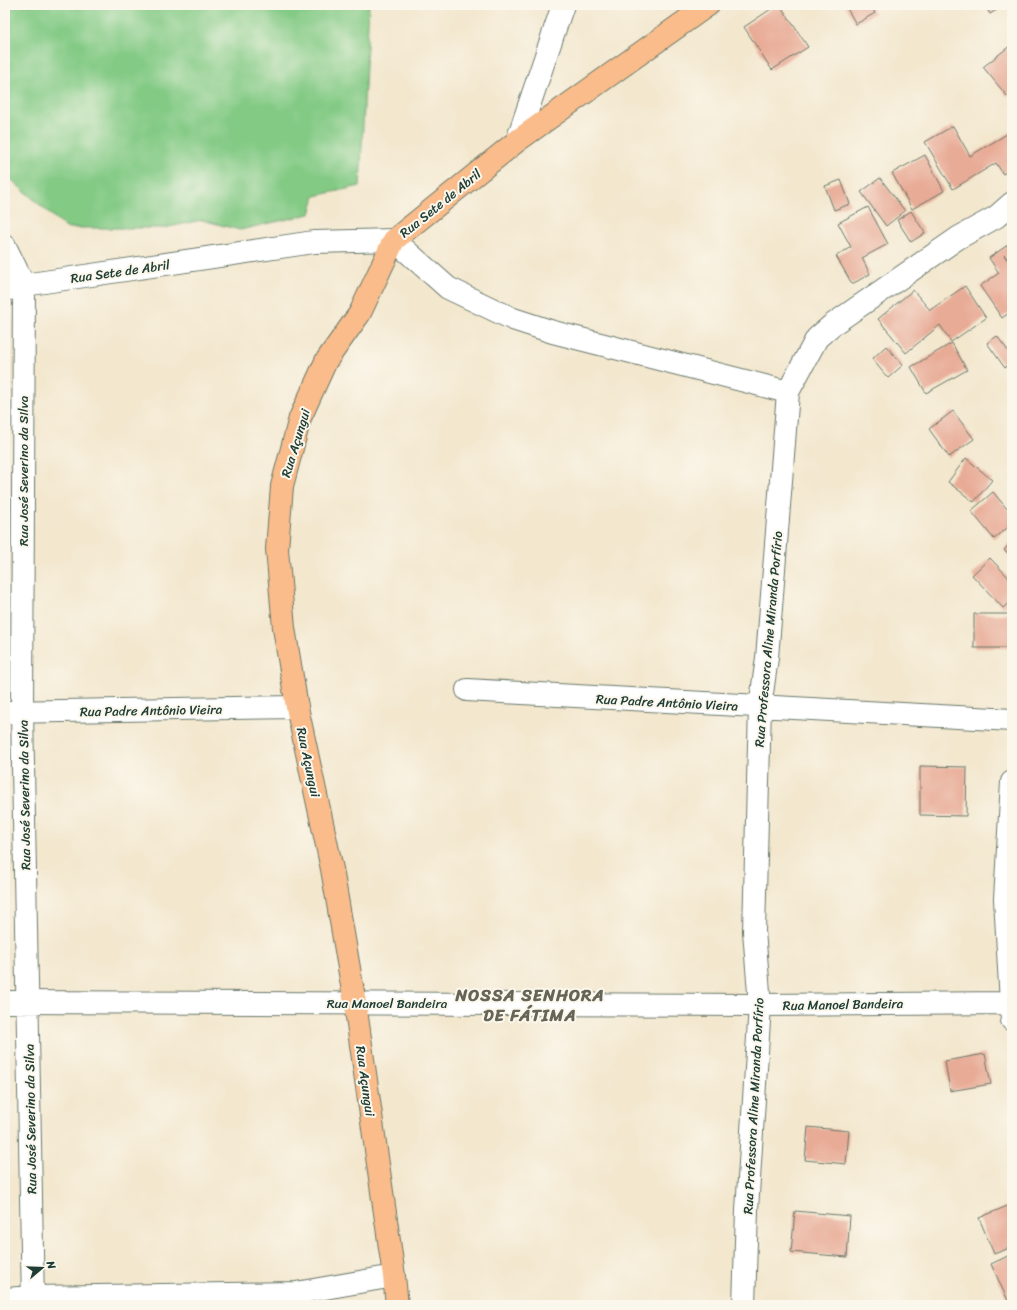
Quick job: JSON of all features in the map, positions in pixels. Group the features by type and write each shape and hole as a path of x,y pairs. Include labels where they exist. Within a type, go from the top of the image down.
{"main road":[{"name":"Rua Sete de Abril","path":"394,240 517,141 708,5"},
{"name":"Rua Açungui","path":"394,240 360,313 326,361 300,418 282,486 278,549 284,628 297,708 332,869 354,1003 397,1305"}],"street":[{"path":"517,141 563,5"},
{"name":"Rua Professora Aline Miranda Porfírio","path":"744,1305 747,1210 760,1005 754,930 760,707 767,658 788,392 817,338 832,325 958,238 996,217 1012,202"},
{"path":"394,240 448,288 513,319 553,332 788,392"},
{"name":"Rua Sete de Abril","path":"14,288 314,242 394,240"},
{"path":"5,246 14,288"},
{"name":"Rua José Severino da Silva","path":"14,288 14,711 28,1002 33,1301"},
{"name":"Rua Padre Antônio Vieira","path":"467,690 1012,720"},
{"name":"Rua Padre Antônio Vieira","path":"14,711 297,708"},
{"path":"1011,1011 1008,893 1012,782"},
{"name":"Rua Manoel Bandeira","path":"5,1002 760,1005 1011,1011"},
{"path":"5,1299 33,1301 296,1292 394,1276"}],"green space":[{"path":"5,5 369,5 360,186 315,196 310,214 240,230 202,220 164,228 66,228 5,174"}],"building":[{"path":"777,5 780,5 808,47 772,70 744,27"},
{"path":"845,5 870,5 875,13 856,24"},
{"path":"985,5 1005,5 990,14"},
{"path":"1011,45 1012,92 1007,96 983,67"},
{"path":"953,126 970,156 1012,131 1012,169 1003,174 996,163 953,189 925,142"},
{"path":"925,155 944,191 912,209 892,173"},
{"path":"880,178 905,211 886,226 861,192"},
{"path":"841,180 850,204 834,210 825,186"},
{"path":"868,207 888,244 862,258 870,274 852,284 836,256 851,247 838,223"},
{"path":"911,211 925,233 911,242 897,220"},
{"path":"1012,242 1012,264 1004,255 1012,266 1012,311 1002,318 980,286 999,273 989,258"},
{"path":"965,286 986,318 951,342 940,325 906,353 878,319 913,290 930,310"},
{"path":"997,336 1012,356 1012,362 1005,368 987,343"},
{"path":"952,343 967,370 926,393 911,367"},
{"path":"886,346 903,365 888,378 872,359"},
{"path":"953,411 974,439 949,457 929,429"},
{"path":"966,458 992,480 974,502 948,482"},
{"path":"993,492 1012,515 1012,524 994,539 971,511"},
{"path":"1012,541 1012,557 1004,550"},
{"path":"990,558 1012,581 1012,600 1003,608 972,575"},
{"path":"974,614 1012,614 1012,648 974,648"},
{"path":"920,766 967,767 966,816 920,815"},
{"path":"985,1054 991,1084 950,1091 945,1061"},
{"path":"808,1127 849,1131 846,1164 805,1160"},
{"path":"1012,1204 1012,1247 994,1254 979,1218"},
{"path":"795,1211 850,1216 847,1257 791,1252"},
{"path":"1012,1254 1012,1305 1010,1305 991,1264"}],"district":[{"name":"NOSSA SENHORA DE FÁTIMA","path":"530,1005"}]}
